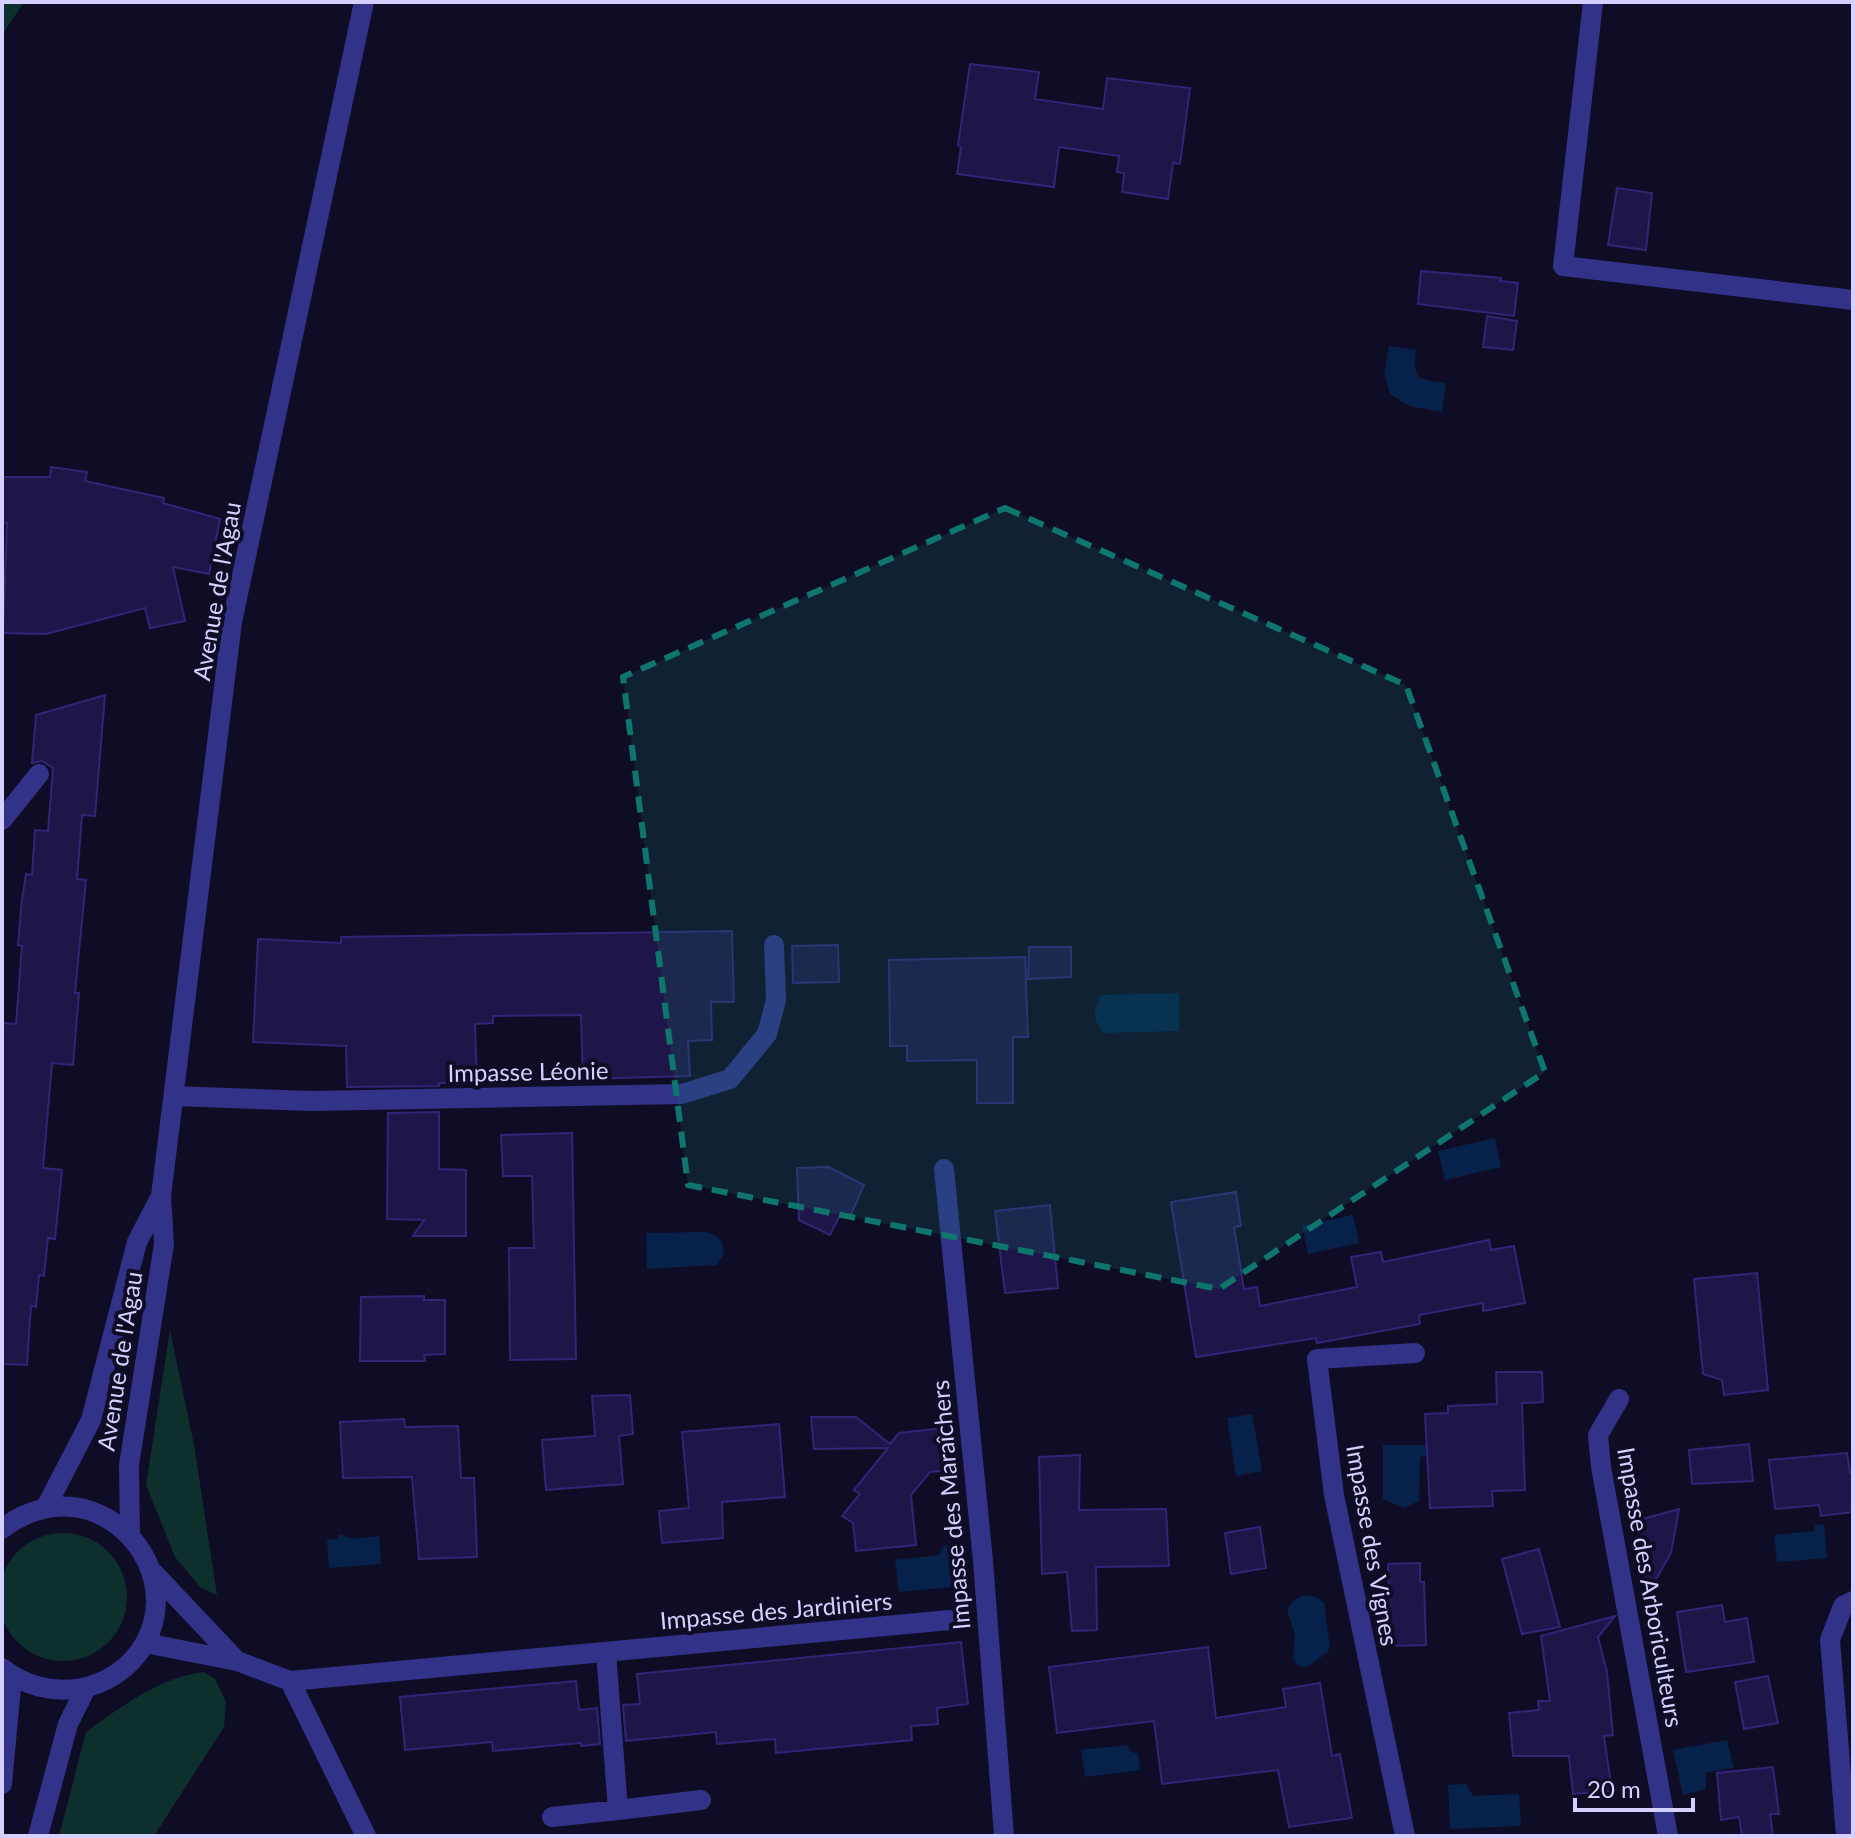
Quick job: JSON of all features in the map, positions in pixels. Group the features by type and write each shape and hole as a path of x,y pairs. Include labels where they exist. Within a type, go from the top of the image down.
{"street":[{"name":"Avenue de l'Agau","path":"130,1534 129,1465 164,1244 161,1196 232,622 364,2"},
{"path":"1593,2 1563,266 1853,300"},
{"path":"2,820 39,774"},
{"name":"Impasse Léonie","path":"175,1096 312,1101 682,1094 730,1079 767,1034 776,1000 774,945"},
{"name":"Impasse des Maraîchers","path":"944,1169 983,1561 1004,1836"},
{"name":"Avenue de l'Agau","path":"46,1507 91,1420 137,1242 161,1196"},
{"name":"Impasse des Vignes","path":"1405,1836 1334,1495 1317,1359 1415,1353"},
{"name":"Impasse des Arboriculteurs","path":"1619,1399 1598,1435 1601,1467 1668,1836"},
{"path":"2,1529 24,1514 46,1507 76,1507 106,1516 130,1534 143,1551 152,1571 156,1595 153,1620 145,1643 129,1663 109,1679 86,1688 61,1691 35,1687 7,1672 2,1784"},
{"path":"152,1571 237,1661"},
{"path":"1846,1836 1830,1640 1843,1606 1853,1601"},
{"name":"Impasse des Jardiniers","path":"290,1681 950,1620"},
{"path":"145,1643 237,1661 290,1681 366,1836"},
{"path":"606,1652 618,1810"},
{"path":"38,1836 68,1724 86,1688"},
{"path":"552,1817 701,1800"}],"highlighted area":[{"path":"1005,508 1406,685 1545,1072 1219,1289 688,1185 623,677"}],"green space":[{"path":"2,2 24,2 2,35"},
{"path":"170,1330 194,1445 217,1595 200,1587 175,1557 146,1485"},
{"path":"63,1533 87,1538 108,1552 122,1573 127,1597 122,1621 108,1642 87,1656 63,1661 39,1656 18,1642 4,1621 -1,1597 4,1573 18,1552 39,1538"},
{"path":"204,1672 215,1679 226,1702 224,1727 154,1836 59,1836 86,1732 127,1703 157,1687"}],"water":[{"path":"1389,346 1416,350 1415,368 1419,377 1446,383 1442,412 1409,406 1390,394 1384,373"},
{"path":"1179,993 1179,1031 1102,1033 1096,1019 1100,995"},
{"path":"1495,1138 1501,1167 1445,1180 1438,1151"},
{"path":"1353,1215 1359,1243 1308,1254 1302,1226"},
{"path":"707,1232 718,1237 722,1243 723,1256 716,1265 647,1269 646,1233"},
{"path":"1252,1414 1262,1471 1236,1476 1227,1418"},
{"path":"1383,1445 1426,1445 1426,1456 1420,1457 1419,1501 1404,1508 1383,1499"},
{"path":"1824,1524 1827,1558 1777,1562 1774,1535 1815,1531 1815,1525"},
{"path":"340,1534 352,1539 379,1536 381,1564 329,1568 327,1540 337,1539"},
{"path":"946,1545 951,1554 957,1553 961,1586 899,1592 895,1560 939,1555"},
{"path":"1303,1595 1316,1597 1324,1603 1330,1647 1327,1653 1307,1667 1298,1666 1293,1659 1295,1634 1287,1610 1293,1601"},
{"path":"1727,1740 1734,1768 1706,1773 1706,1789 1683,1795 1673,1750"},
{"path":"1127,1745 1129,1751 1138,1754 1140,1770 1085,1777 1081,1750"},
{"path":"1466,1784 1473,1796 1519,1794 1521,1826 1450,1829 1448,1785"}],"building":[{"path":"970,64 1039,72 1035,99 1103,109 1107,78 1190,88 1180,164 1173,163 1168,199 1122,192 1124,173 1117,172 1119,156 1059,147 1054,187 957,174 961,147 958,145"},
{"path":"1617,188 1652,193 1646,250 1608,245"},
{"path":"1421,271 1501,278 1500,281 1518,283 1514,316 1418,304"},
{"path":"1487,316 1517,321 1513,350 1483,347"},
{"path":"51,467 87,472 85,481 164,498 163,503 220,519 209,574 173,567 185,621 150,628 145,608 46,634 3,633 7,523 2,522 2,477 50,477"},
{"path":"105,695 95,816 82,815 77,879 86,880 75,993 79,993 73,1065 52,1063 43,1168 62,1170 55,1239 48,1238 44,1276 39,1275 36,1307 31,1306 27,1365 2,1364 2,1023 16,1024 22,899 26,874 32,875 35,830 48,831 53,768 42,761 32,763 36,715"},
{"path":"732,931 734,1002 711,1002 712,1040 688,1041 690,1076 583,1079 581,1015 493,1016 493,1023 475,1024 477,1082 439,1083 439,1086 347,1087 346,1046 253,1042 258,939 341,943 341,937"},
{"path":"838,945 839,982 793,983 792,946"},
{"path":"1029,947 1071,947 1071,977 1028,979"},
{"path":"1025,957 1028,1037 1013,1037 1013,1103 977,1103 977,1060 907,1061 907,1046 890,1046 889,960"},
{"path":"439,1112 439,1169 466,1170 466,1236 413,1236 424,1220 387,1219 388,1113"},
{"path":"572,1133 576,1359 510,1360 509,1248 534,1248 532,1176 503,1176 501,1135"},
{"path":"829,1167 864,1185 850,1217 841,1213 830,1235 799,1220 797,1168"},
{"path":"1236,1192 1241,1226 1234,1227 1244,1289 1257,1287 1260,1306 1357,1287 1351,1257 1381,1252 1383,1262 1489,1240 1491,1250 1514,1246 1525,1303 1483,1311 1483,1303 1419,1315 1420,1324 1317,1343 1316,1338 1196,1357 1171,1202"},
{"path":"1050,1205 1058,1288 1005,1293 995,1211"},
{"path":"1757,1273 1768,1390 1724,1395 1722,1380 1703,1374 1694,1279"},
{"path":"424,1296 424,1300 445,1300 445,1354 424,1355 425,1361 360,1361 361,1297"},
{"path":"1496,1372 1542,1372 1543,1402 1522,1403 1525,1490 1492,1491 1493,1506 1430,1508 1425,1414 1448,1413 1448,1406 1497,1404"},
{"path":"630,1395 633,1434 619,1436 623,1484 546,1490 542,1440 595,1436 592,1396"},
{"path":"811,1417 856,1417 890,1444 899,1433 943,1428 948,1470 930,1472 911,1495 916,1545 856,1551 853,1523 842,1516 860,1494 854,1490 888,1448 814,1449"},
{"path":"404,1419 405,1427 458,1426 461,1478 474,1478 477,1557 419,1559 412,1477 343,1478 340,1422"},
{"path":"779,1424 785,1497 722,1502 723,1538 662,1543 659,1511 689,1508 682,1432"},
{"path":"1749,1444 1753,1481 1692,1484 1689,1450"},
{"path":"1847,1453 1850,1473 1853,1473 1853,1512 1821,1516 1819,1505 1775,1509 1769,1460"},
{"path":"1080,1455 1079,1510 1166,1509 1169,1566 1096,1567 1097,1630 1072,1631 1067,1572 1042,1574 1039,1457"},
{"path":"1679,1509 1671,1553 1647,1595 1639,1520"},
{"path":"1260,1527 1266,1568 1231,1574 1225,1533"},
{"path":"1539,1549 1560,1627 1522,1634 1502,1559"},
{"path":"1420,1563 1420,1582 1424,1582 1426,1645 1391,1646 1388,1564"},
{"path":"1722,1605 1725,1622 1747,1618 1754,1662 1686,1672 1677,1612"},
{"path":"1615,1616 1598,1637 1607,1672 1613,1735 1604,1736 1612,1791 1573,1794 1569,1756 1513,1756 1509,1713 1539,1710 1538,1701 1550,1701 1541,1636"},
{"path":"961,1642 968,1704 937,1708 938,1724 911,1726 912,1740 776,1753 775,1739 717,1744 716,1732 626,1741 623,1705 640,1704 637,1674"},
{"path":"1208,1647 1216,1718 1286,1707 1283,1689 1320,1683 1332,1756 1340,1754 1352,1818 1289,1827 1278,1770 1162,1784 1154,1721 1057,1733 1049,1667"},
{"path":"1768,1676 1778,1723 1744,1729 1735,1682"},
{"path":"576,1681 579,1710 597,1708 600,1744 493,1751 492,1742 405,1750 400,1697"},
{"path":"1773,1767 1779,1814 1770,1814 1773,1836 1742,1836 1739,1817 1721,1820 1717,1773"}]}
